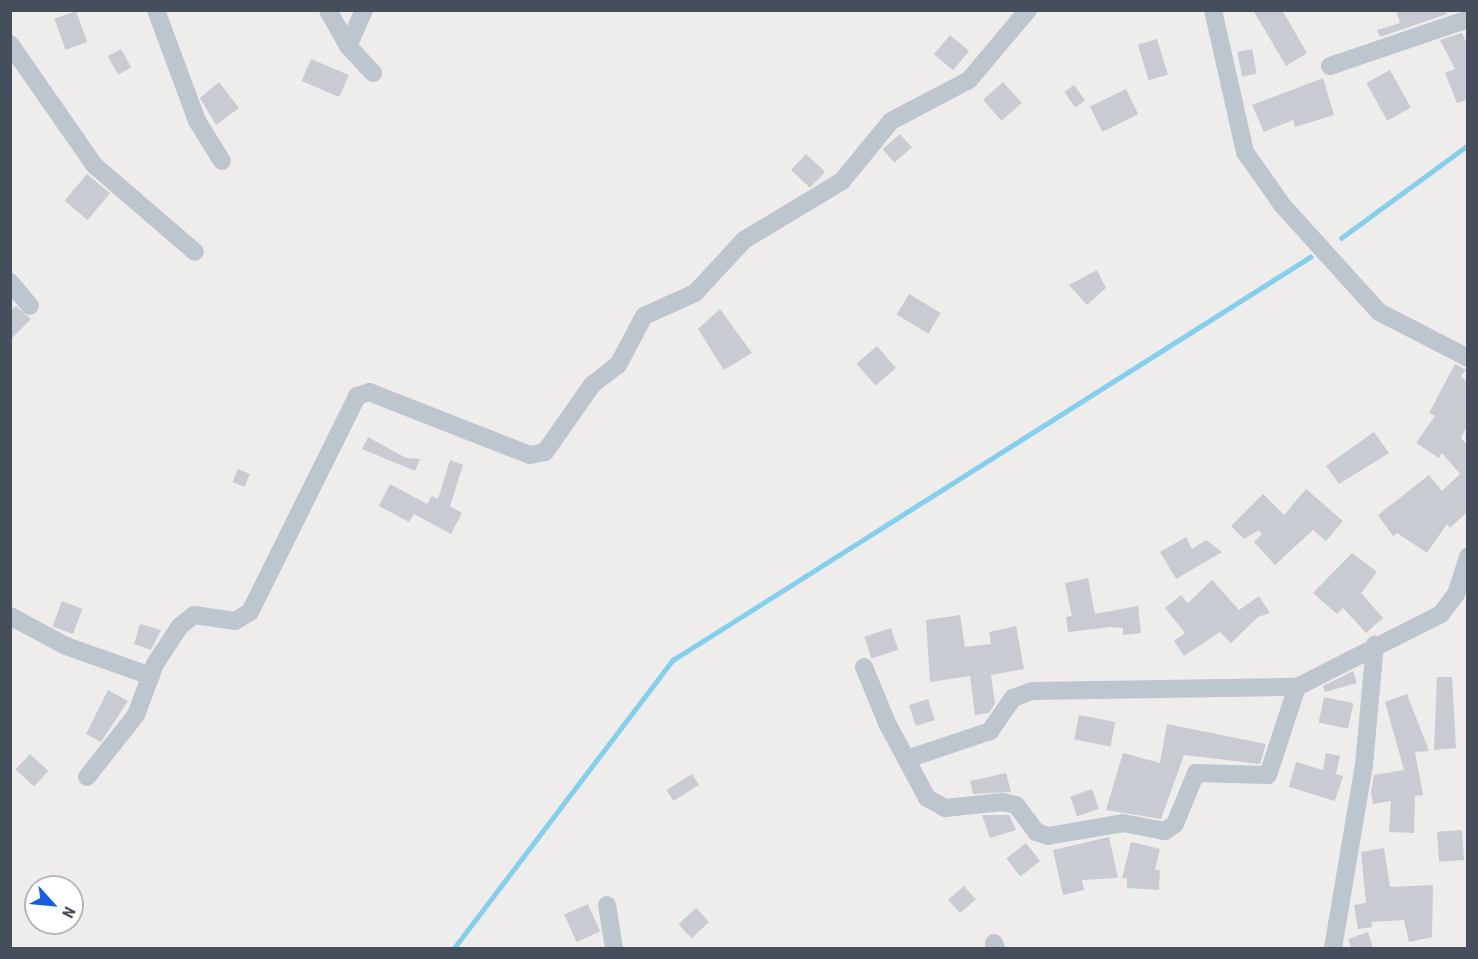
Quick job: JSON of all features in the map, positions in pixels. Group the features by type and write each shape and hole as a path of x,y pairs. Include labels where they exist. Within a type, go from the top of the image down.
{"street":[{"path":"156,10 197,121 222,161"},
{"path":"328,10 348,46 373,74"},
{"path":"348,46 364,10"},
{"path":"87,777 126,730 171,637 191,616 235,621 250,612 359,394 385,397 530,454 545,452 592,385 618,365 644,316 695,293 744,240 842,181 891,121 969,80 1028,10"},
{"path":"1213,10 1245,152 1283,206 1379,312 1467,358"},
{"path":"1330,66 1467,19"},
{"path":"10,45 94,165 195,252"},
{"path":"10,282 30,306"},
{"path":"907,759 990,731 1014,698 1032,691 1297,687 1451,604 1467,556"},
{"path":"10,616 66,646 151,676"},
{"path":"1332,948 1366,747 1375,645"},
{"path":"864,667 927,798 945,808 1003,801 1016,805 1036,832 1048,836 1123,822 1165,831 1175,824 1196,772 1268,775 1297,687"},
{"path":"607,905 614,948"}],"building":[{"path":"1253,10 1282,10 1307,53 1286,66"},
{"path":"1396,10 1445,10 1447,14 1380,37 1377,30 1400,23"},
{"path":"76,11 87,42 66,50 54,19"},
{"path":"1462,33 1467,44 1467,100 1457,103 1445,73 1455,69 1440,40"},
{"path":"950,35 969,51 953,70 934,54"},
{"path":"1157,39 1168,74 1149,80 1138,45"},
{"path":"121,49 131,67 118,75 108,56"},
{"path":"1252,49 1257,74 1242,76 1237,52"},
{"path":"311,59 349,75 339,97 302,81"},
{"path":"1390,70 1411,108 1387,121 1366,83"},
{"path":"1323,78 1334,115 1295,127 1293,120 1264,132 1252,105"},
{"path":"219,82 239,108 216,125 200,98"},
{"path":"1003,82 1022,103 1002,121 983,100"},
{"path":"1074,85 1085,100 1075,107 1064,92"},
{"path":"1126,89 1138,114 1102,132 1090,107"},
{"path":"900,134 912,148 894,163 883,149"},
{"path":"806,154 825,172 810,188 791,170"},
{"path":"87,174 110,193 87,220 65,201"},
{"path":"1097,270 1106,288 1087,305 1069,285"},
{"path":"909,294 941,313 928,334 897,315"},
{"path":"16,306 31,319 10,340 10,311"},
{"path":"720,309 752,353 724,370 698,329"},
{"path":"877,346 896,368 876,386 857,364"},
{"path":"1455,364 1466,370 1461,376 1467,382 1467,426 1461,438 1467,445 1467,512 1450,528 1447,524 1427,553 1397,533 1393,536 1378,515 1429,475 1442,491 1460,474 1442,453 1439,458 1416,443 1435,416 1429,413"},
{"path":"1374,432 1389,453 1339,484 1326,466"},
{"path":"368,437 406,458 420,459 415,471 362,449"},
{"path":"450,460 463,465 450,506 462,513 451,534 414,514 409,522 379,506 390,484 427,504 432,496 438,499"},
{"path":"238,469 250,474 244,487 233,482"},
{"path":"1306,489 1343,521 1326,541 1313,530 1275,565 1254,542 1262,534 1259,530 1244,539 1231,526 1263,494 1284,515"},
{"path":"1186,537 1192,549 1206,540 1222,552 1176,579 1160,552"},
{"path":"1352,553 1377,572 1361,593 1383,618 1366,633 1343,608 1337,614 1313,593"},
{"path":"1088,578 1095,614 1138,606 1141,633 1123,635 1123,628 1111,627 1068,632 1066,617 1072,616 1065,583"},
{"path":"1212,580 1239,610 1259,596 1270,613 1258,617 1231,643 1220,632 1184,656 1174,641 1185,633 1165,608 1181,595 1188,603"},
{"path":"62,601 83,609 73,634 52,626"},
{"path":"960,615 965,647 991,644 989,632 1016,626 1024,669 991,675 995,704 989,713 975,715 970,676 930,682 926,620"},
{"path":"140,624 161,630 151,650 134,644"},
{"path":"891,628 898,650 871,659 864,637"},
{"path":"1353,671 1357,683 1325,692 1323,686"},
{"path":"1437,677 1452,677 1456,748 1434,750"},
{"path":"108,690 128,701 101,742 86,734"},
{"path":"1407,694 1429,751 1415,752 1423,795 1415,796 1414,833 1389,832 1391,801 1373,804 1371,792 1374,775 1404,770 1385,702"},
{"path":"1324,697 1353,703 1348,729 1319,722"},
{"path":"928,699 935,720 916,726 909,705"},
{"path":"1079,715 1115,722 1111,747 1074,740"},
{"path":"1167,724 1266,744 1260,764 1184,755 1161,819 1106,810 1123,753 1160,763"},
{"path":"1326,753 1340,756 1336,774 1343,776 1335,801 1289,787 1296,762 1323,770"},
{"path":"30,754 48,771 34,786 16,769"},
{"path":"1006,773 1011,792 973,794 970,781"},
{"path":"692,774 699,785 673,801 667,790"},
{"path":"1092,789 1099,809 1077,816 1070,796"},
{"path":"982,815 1009,815 1016,830 990,838"},
{"path":"1462,830 1464,860 1439,862 1437,832"},
{"path":"1109,837 1118,878 1082,880 1084,890 1063,895 1053,850"},
{"path":"1131,842 1160,849 1155,870 1160,870 1159,890 1127,888 1127,878 1122,878"},
{"path":"1026,843 1040,861 1020,877 1006,858"},
{"path":"1384,848 1390,887 1433,885 1432,937 1409,942 1404,920 1371,922 1372,927 1358,929 1354,905 1366,903 1361,852"},
{"path":"964,886 976,900 960,913 948,900"},
{"path":"588,904 600,931 576,942 564,915"},
{"path":"696,908 709,922 691,938 678,924"},
{"path":"1368,932 1373,948 1351,948 1348,939"}],"waterway":[{"path":"1341,238 1468,145"},
{"path":"454,948 673,660 1310,257"}]}
